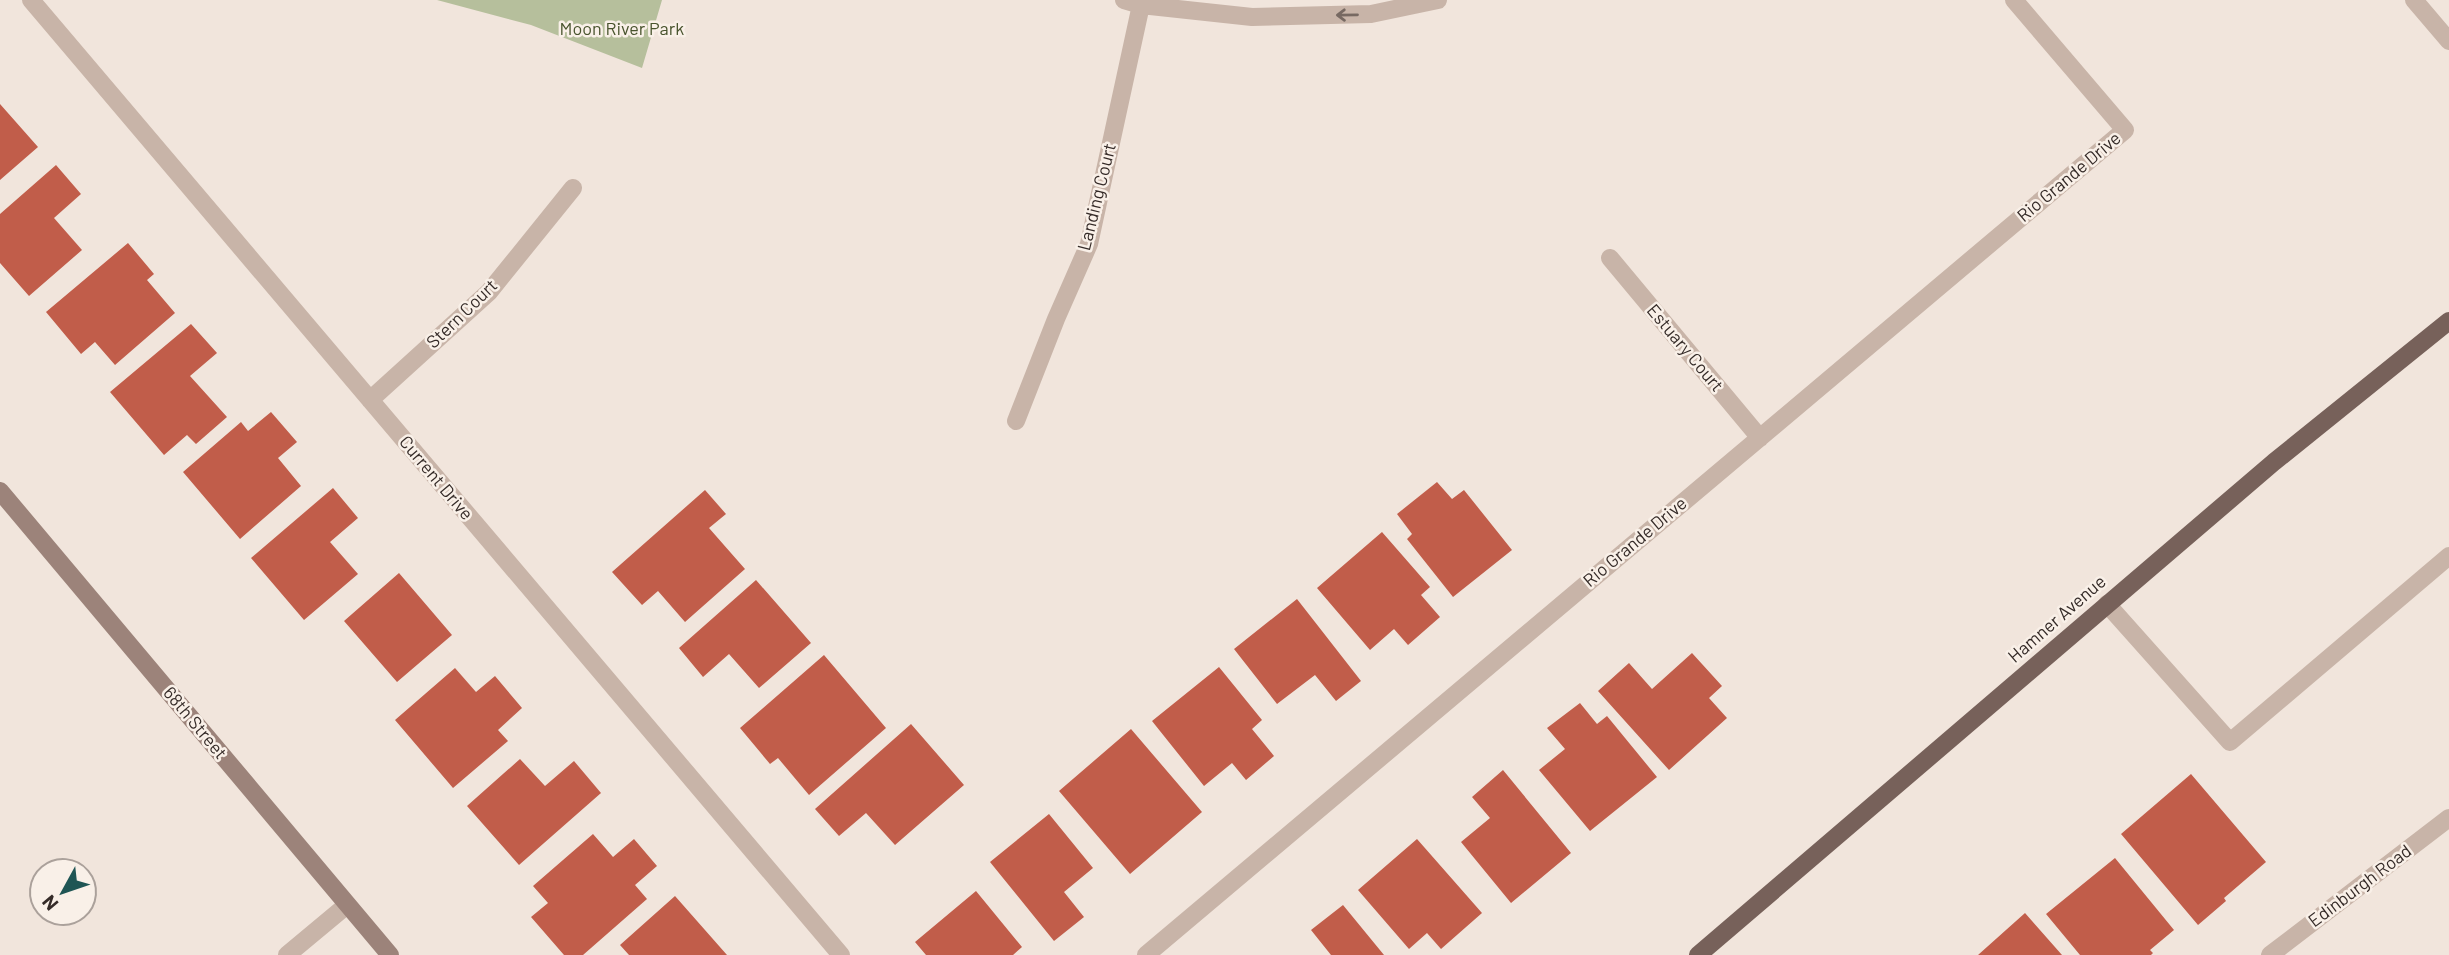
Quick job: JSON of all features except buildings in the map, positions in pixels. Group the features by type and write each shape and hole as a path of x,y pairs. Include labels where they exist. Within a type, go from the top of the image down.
{"main road":[{"name":"Hamner Avenue","path":"1698,955 2274,461 2449,321"}],"street":[{"name":"Current Drive","path":"31,0 841,955"},
{"path":"1133,3 1252,18 1371,14 1438,0"},
{"name":"Rio Grande Drive","path":"1146,955 2125,130 2014,0"},
{"path":"2414,0 2449,41"},
{"name":"Landing Court","path":"1016,421 1088,244 1133,3"},
{"name":"Stern Court","path":"370,400 489,292 573,188"},
{"name":"Estuary Court","path":"1610,258 1760,438"},
{"name":"68th Street","path":"0,491 390,955"},
{"path":"2107,604 2231,742 2449,556"},
{"name":"Edinburgh Road","path":"2270,955 2449,818"},
{"path":"287,955 347,905"}],"green space":[{"name":"Moon River Park","path":"437,0 662,0 642,68 531,25"}]}
